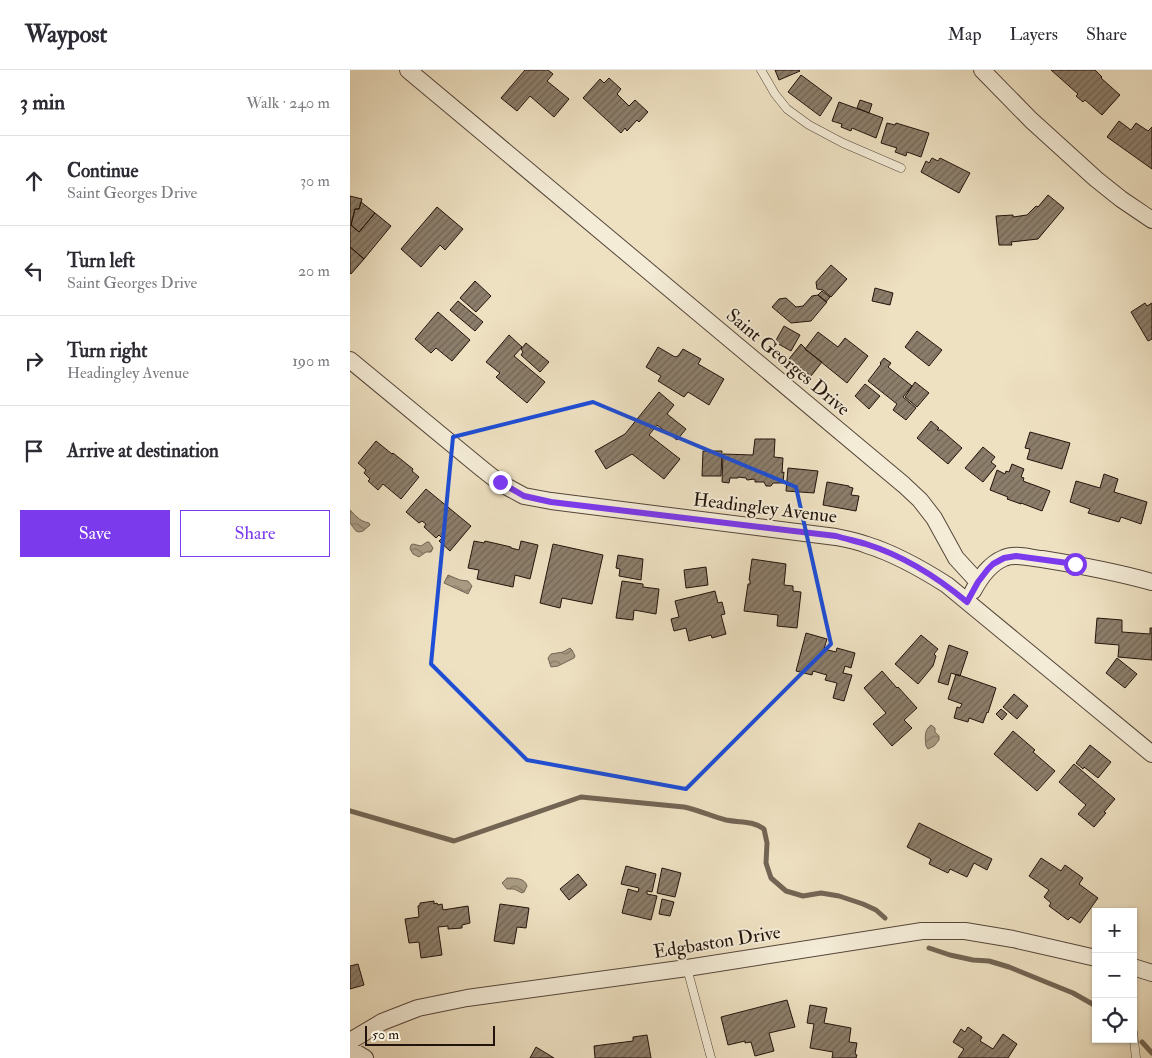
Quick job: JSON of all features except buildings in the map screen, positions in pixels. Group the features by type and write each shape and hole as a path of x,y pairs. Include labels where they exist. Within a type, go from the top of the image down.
{"street":[{"name":"Saint Georges Drive","path":"408,70 904,485 920,500 956,558 978,582"},
{"path":"982,70 1031,120 1096,179 1152,220"},
{"name":"Headingley Avenue","path":"350,360 480,468 524,496 551,502 836,536 868,545 901,558 948,585 1152,754"},
{"path":"967,602 978,582 993,564 1004,558 1016,556 1075,564 1152,582"},
{"name":"Edgbaston Drive","path":"350,1041 382,1022 418,1008 467,998 687,968 922,931 966,930 1092,957"},
{"path":"1137,968 1152,973"},
{"path":"350,1049 364,1058"}],"lane":[{"path":"761,70 775,94 787,109 809,125 843,143 901,168"},
{"path":"687,968 711,1058"},
{"path":"1134,1043 1136,1058"}],"highlighted area":[{"path":"593,402 796,487 831,644 686,789 527,760 431,664 453,437"}],"water":[{"path":"350,510 359,519 370,525 363,531 356,531 350,523"},
{"path":"427,542 433,548 431,552 426,552 419,557 413,554 410,549 411,545 421,546"},
{"path":"448,575 468,581 472,586 468,594 444,583"},
{"path":"570,648 575,656 574,658 558,666 551,667 548,658 551,654 563,652"},
{"path":"931,725 935,728 939,740 928,749 926,746 926,734 927,729"},
{"path":"507,878 516,878 524,881 527,886 524,892 507,889 502,883"}],"waterway":[{"path":"350,811 454,841 581,797 684,807 726,820 750,823 764,829 767,843 766,863 771,878 786,891 803,896 821,893 839,896 876,910 885,918"},
{"path":"929,948 950,955 989,961 1009,967 1073,993 1092,1004"},
{"path":"1142,1042 1152,1053"}],"route":[{"path":"500,482 524,496 551,502 836,536 868,545 901,558 948,585 967,602 988,569 1004,558 1016,556 1075,564"}]}
